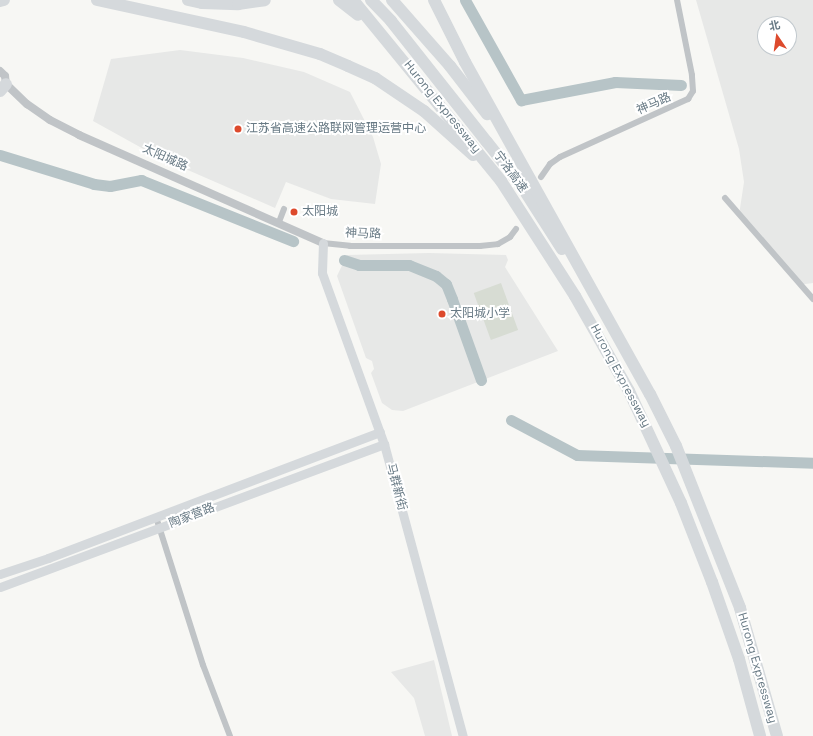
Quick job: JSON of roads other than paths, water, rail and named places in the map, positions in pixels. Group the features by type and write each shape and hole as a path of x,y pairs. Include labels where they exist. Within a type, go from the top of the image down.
{"highway":[{"path":"0,1 4,0"},
{"path":"96,0 244,32 320,54 355,69 381,82 424,111 466,147 512,196"},
{"path":"188,0 202,3 238,4 265,0"},
{"path":"339,0 352,9 402,58"},
{"path":"353,0 402,58"},
{"name":"宁洛高速","path":"371,0 404,37 521,185 595,296"},
{"path":"392,0 469,91 536,178"},
{"path":"434,0 464,62 536,178 595,296"},
{"name":"Hurong Expressway","path":"402,58 512,196 602,342 657,447 717,596 739,659 760,736"},
{"name":"Hurong Expressway","path":"595,296 650,394 676,446 740,608 777,736"},
{"path":"755,656 785,736"}],"main road":[{"name":"马群新街","path":"323,243 322,273 384,444 463,736"},
{"name":"陶家营路","path":"0,574 156,517 380,432"},
{"name":"陶家营路","path":"0,588 384,444"}],"street":[{"name":"神马路","path":"536,178 550,164 560,157 688,99 693,91 692,76 677,0"},
{"name":"太阳城路","path":"2,81 27,104 79,136 279,222 323,243"},
{"path":"725,198 813,299"},
{"path":"279,222 284,208"},
{"name":"神马路","path":"323,243 350,246 480,246 498,244 510,237 516,229"},
{"path":"156,517 203,665 230,736"}],"waterway":[{"path":"465,0 521,100 615,82 681,85"},
{"path":"0,155 94,184 110,186 141,180 293,241"},
{"path":"344,260 359,265 409,265 436,276 446,284 481,380"},
{"path":"511,420 577,455 813,463"}],"place":[{"name":"江苏省高速公路联网管理运营中心","path":"238,129"},
{"name":"太阳城","path":"294,212"},
{"name":"太阳城小学","path":"442,314"}]}
